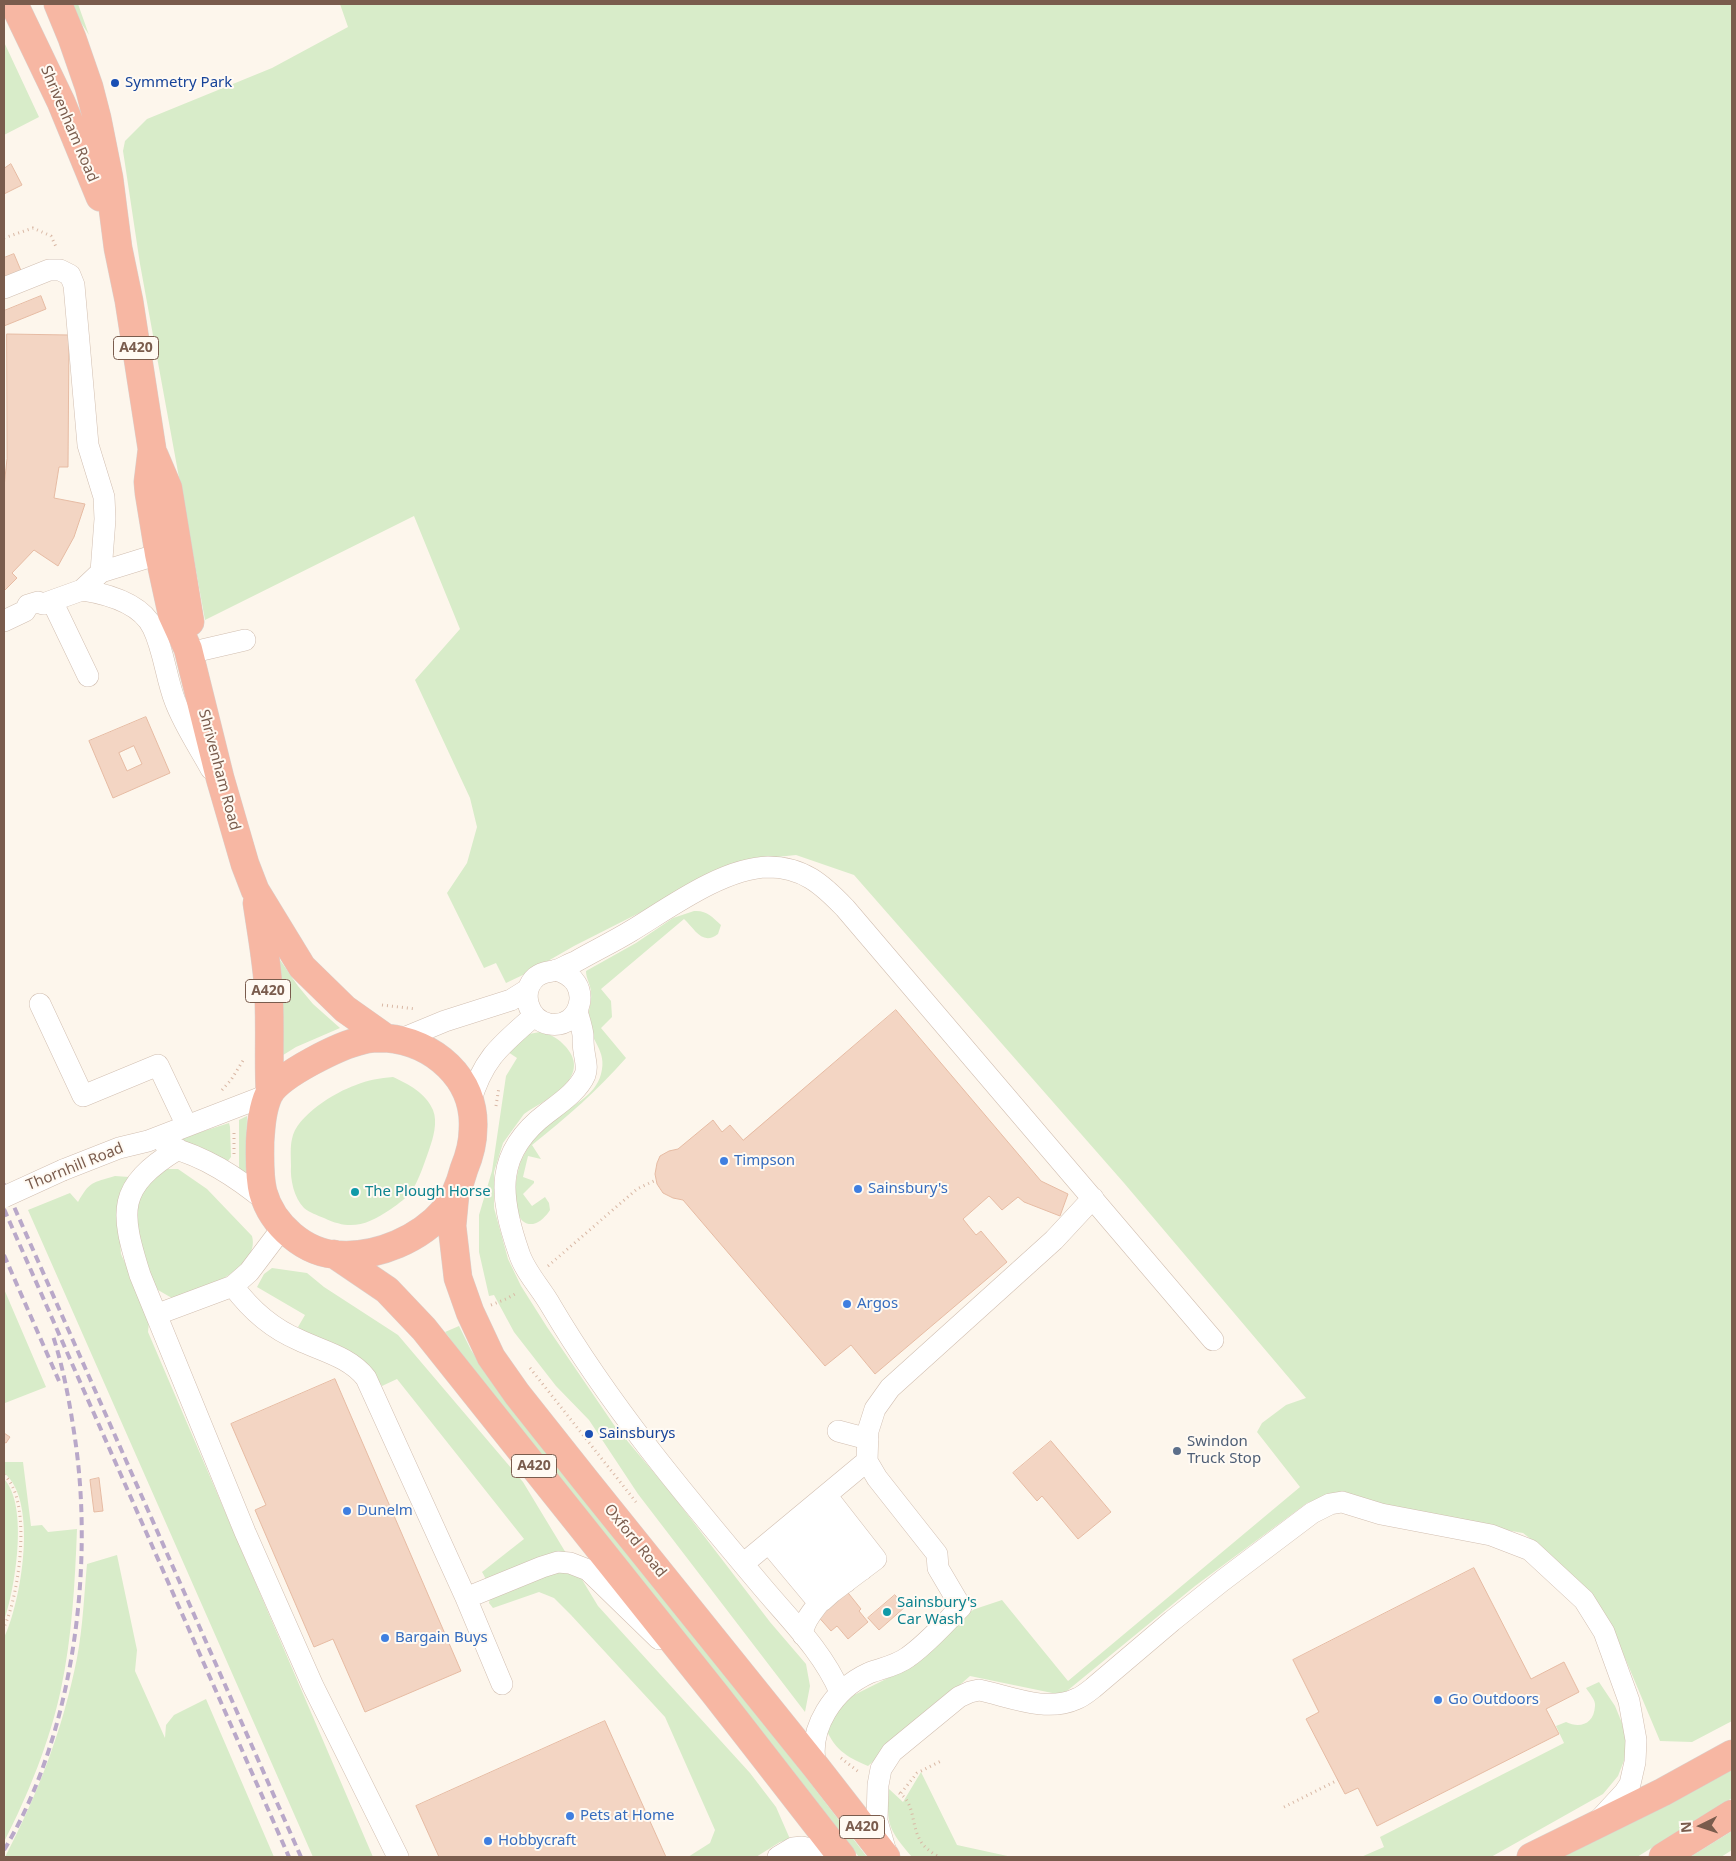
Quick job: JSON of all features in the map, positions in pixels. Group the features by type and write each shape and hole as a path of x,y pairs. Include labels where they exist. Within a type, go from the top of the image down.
{"highway":[{"name":"Shrivenham Road","path":"14,4 62,102 92,176 118,248"},
{"name":"Shrivenham Road","path":"58,4 81,62 97,118 109,178 118,248 130,308 152,449 168,488 172,614 188,651 206,728 245,864 255,890 302,967 335,1000 359,1020 392,1039"},
{"name":"Shrivenham Road","path":"255,890 268,982 270,1093"},
{"name":"A420","path":"392,1039 430,1050 445,1062 459,1078 470,1103 473,1116 468,1159 455,1194 441,1214 420,1231 406,1240 385,1249 371,1253 334,1254 310,1248 292,1236 283,1227 267,1202 261,1182 260,1151 263,1114 270,1093 278,1084 300,1068 362,1040 392,1039"},
{"name":"Oxford Road","path":"455,1194 452,1226 458,1278 470,1312 491,1358 586,1481 887,1857"},
{"name":"A420","path":"334,1254 387,1290 424,1329 716,1695 842,1857"},
{"path":"1531,1857 1663,1792 1732,1754"},
{"path":"1663,1857 1732,1814"}],"street":[{"path":"4,288 50,270 60,270 70,276 76,292 88,444 104,497 105,519 102,572"},
{"path":"4,621 40,605 82,590 102,572 170,558"},
{"path":"82,590 101,593 125,602 145,616 151,624 160,646 174,700 224,794"},
{"path":"40,605 88,676"},
{"path":"188,651 245,640"},
{"path":"392,1039 512,1000 527,990 542,973 556,970 624,935 721,879 766,867 804,873 825,886 846,908 1213,1340"},
{"path":"470,1103 477,1082 492,1056 509,1037 544,1020 566,1021 577,1011 580,993 577,985 564,972 556,970"},
{"path":"527,990 528,1006 584,1051"},
{"path":"40,1004 83,1096 158,1065 187,1126"},
{"path":"577,1011 583,1033 586,1070 580,1084 526,1130 516,1144 506,1173 504,1190 508,1220 521,1260 574,1345 629,1423 658,1462 816,1650 834,1678 840,1692"},
{"name":"Thornhill Road","path":"4,1197 63,1170 119,1148 148,1142 270,1093"},
{"name":"Thornhill Road","path":"148,1142 208,1161 230,1174 267,1202"},
{"path":"178,1150 162,1159 137,1182 129,1197 127,1209 129,1237 140,1275 158,1314 249,1541 313,1686 398,1857"},
{"path":"816,1766 814,1751 819,1723 840,1692 852,1682 906,1658 928,1641 961,1607 938,1568 937,1554 877,1478 867,1461 868,1431 875,1409 890,1388 1047,1246 1092,1198"},
{"path":"158,1314 234,1286 249,1272 283,1227"},
{"path":"234,1286 244,1301 281,1331 297,1340 347,1361 359,1369 366,1378 466,1598 502,1684"},
{"path":"838,1431 868,1439"},
{"path":"743,1564 867,1461"},
{"path":"887,1857 877,1821 878,1786 881,1769 892,1752 959,1697 979,1690 1042,1704 1062,1704 1077,1699 1111,1674 1192,1604 1312,1513 1330,1504 1342,1502 1381,1514 1491,1534 1512,1542 1530,1550 1584,1600 1604,1632 1628,1701 1636,1740 1635,1762 1630,1784 1590,1829"},
{"path":"797,1519 840,1587"},
{"path":"797,1519 840,1587"},
{"path":"797,1519 876,1559 840,1587 808,1618 802,1630 803,1635"},
{"path":"466,1598 550,1564 558,1562 579,1565 588,1570 716,1695"},
{"path":"778,1857 793,1848 802,1847 842,1857"}],"path":[{"path":"4,238 27,229 42,230 50,236 56,246 60,270"},
{"path":"380,1005 420,1010"},
{"path":"230,1174 234,1163 234,1122 220,1092 231,1080 245,1058"},
{"path":"495,1114 500,1082"},
{"path":"489,1306 515,1294 637,1189 656,1180"},
{"path":"486,1298 492,1312"},
{"path":"527,1364 641,1508"},
{"path":"4,1475 16,1496 20,1529 18,1578 13,1601 4,1627"},
{"path":"816,1733 844,1761 878,1786 901,1793 912,1810 919,1839 928,1850 939,1857"},
{"path":"901,1793 917,1773 941,1760"},
{"path":"1284,1807 1338,1780"}],"green space":[{"path":"69,4 78,4 89,35"},
{"path":"340,4 1732,4 1732,1721 1692,1742 1660,1741 1609,1620 1545,1550 1523,1533 1392,1510 1343,1491 1307,1503 1195,1586 1062,1695 970,1676 868,1766 853,1759 836,1746 825,1726 842,1701 900,1672 955,1620 975,1609 1002,1600 1068,1681 1300,1487 1257,1432 1262,1423 1286,1405 1306,1398 1124,1183 854,875 796,855 776,857 724,870 574,946 506,983 496,963 484,968 447,893 467,863 477,827 470,798 415,680 460,629 414,516 205,620 140,264 123,151 125,141 147,119 272,68 348,27"},
{"path":"4,42 39,117 4,135"},
{"path":"694,911 706,913 721,925 718,934 707,938 703,937 684,919 601,989 611,1001 612,1017 601,1028 626,1058 581,1103 532,1145 541,1159 528,1156 523,1177 534,1181 534,1183 523,1194 532,1206 545,1197 549,1203 550,1210 538,1222 533,1224 525,1223 520,1217 517,1208 516,1186 519,1166 525,1153 548,1124 588,1095 598,1082 601,1074 602,1058 589,1027 591,990 586,971 636,943 673,918"},
{"path":"280,960 313,1004 340,1028 296,1047 280,1057 276,962"},
{"path":"540,1032 554,1037 566,1047 573,1058 574,1069 563,1087 524,1114 503,1143 494,1172 494,1208 508,1259 521,1286 547,1327 614,1425 671,1493 770,1622 806,1664 810,1686 805,1712 638,1494 589,1420 556,1386 514,1332 494,1295 489,1296 479,1252 479,1215 492,1171 506,1076 517,1058 508,1052 529,1034"},
{"path":"393,1077 421,1094 430,1104 434,1115 435,1125 432,1141 413,1189 406,1198 391,1209 374,1219 359,1224 351,1225 334,1222 306,1210 293,1188 291,1177 291,1145 295,1130 308,1114 347,1088 365,1082"},
{"path":"247,1116 246,1173 239,1170 239,1120"},
{"path":"229,1123 231,1157 228,1161 203,1149 178,1143 182,1138"},
{"path":"159,1169 178,1169 207,1189 252,1236 252,1248 247,1259 238,1268 226,1277 177,1301 158,1290 143,1265 133,1222 141,1186"},
{"path":"115,1176 129,1177 135,1187 120,1242 121,1254 143,1303 149,1322 148,1332 373,1857 313,1857 28,1210 70,1193 78,1202 89,1186"},
{"path":"272,1268 307,1273 324,1287 398,1335 523,1482 598,1606 750,1773 776,1807 790,1839 780,1842 756,1857 688,1857 710,1843 715,1830 665,1717 554,1598 539,1592 493,1608 489,1603 489,1587 482,1572 524,1539 397,1379 382,1386 368,1366 311,1337 298,1327 305,1315 257,1287 264,1274"},
{"path":"4,1289 46,1387 5,1403 4,1399"},
{"path":"459,1326 471,1350 490,1378 790,1756 867,1857 859,1857 494,1399 445,1332"},
{"path":"4,1462 23,1462 31,1526 42,1525 48,1532 77,1529 68,1650 61,1689 51,1728 37,1767 4,1842 4,1638 21,1578 24,1528 21,1505 15,1486 4,1473"},
{"path":"4,1479 12,1491 16,1508 18,1548 12,1589 4,1621"},
{"path":"117,1555 137,1650 135,1671 165,1738 166,1725 174,1715 206,1699 274,1857 5,1857 39,1785 57,1736 79,1646 87,1564"},
{"path":"1599,1682 1615,1706 1626,1740 1625,1758 1618,1776 1603,1794 1491,1857 1361,1857 1384,1847 1380,1837 1564,1743 1556,1726 1566,1722 1581,1725 1589,1721 1594,1712 1595,1704 1586,1688"},
{"path":"1732,1768 1732,1798 1637,1857 1553,1857"},
{"path":"921,1772 957,1845 1012,1857 912,1857 898,1840 891,1826 888,1811 889,1789 903,1802"},
{"path":"1732,1831 1732,1850 1721,1857 1690,1857"}],"building":[{"path":"11,164 22,185 4,194 4,168"},
{"path":"14,254 22,273 4,280 4,258"},
{"path":"41,296 46,309 4,326 4,311"},
{"path":"7,334 69,335 68,467 59,467 54,498 85,504 74,537 58,566 34,550 12,573 17,578 4,591 4,487 7,459"},
{"path":"146,717 170,773 113,798 89,741","holes":["134,746 142,764 127,771 119,753"]},
{"name":"Sainsbury's","path":"896,1010 1041,1181 1068,1194 1060,1216 1024,1202 1018,1197 1002,1210 989,1196 963,1219 976,1235 981,1231 1007,1262 875,1374 851,1345 825,1366 683,1200 663,1193 657,1184 655,1174 660,1156 678,1149 713,1120 722,1132 730,1125 743,1140"},
{"path":"335,1379 461,1671 365,1712 333,1639 314,1647 255,1510 266,1505 231,1424"},
{"path":"4,1433 10,1437 6,1443 4,1442"},
{"path":"1051,1441 1111,1512 1078,1539 1042,1496 1037,1501 1013,1473"},
{"path":"99,1478 103,1511 94,1512 90,1480"},
{"name":"Go Outdoors","path":"1474,1568 1531,1679 1564,1662 1579,1692 1546,1709 1559,1734 1377,1826 1358,1788 1345,1794 1306,1719 1319,1712 1293,1660"},
{"path":"845,1589 861,1609 859,1611 868,1622 848,1639 837,1626 831,1631 815,1613"},
{"name":"Sainsbury's Car Wash","path":"895,1595 905,1607 879,1630 868,1618"},
{"path":"605,1721 666,1857 439,1857 416,1806"}],"railway":[{"path":"4,1184 301,1857"},
{"path":"4,1209 289,1857"},
{"path":"4,1255 59,1381"},
{"path":"4,1850 28,1804 47,1754 62,1702 73,1647 80,1592 82,1537 80,1483 70,1407 63,1371 53,1336"}],"place":[{"name":"Symmetry Park","path":"115,83"},
{"name":"Timpson","path":"724,1161"},
{"name":"Sainsbury's","path":"858,1189"},
{"name":"The Plough Horse","path":"355,1192"},
{"name":"Argos","path":"847,1304"},
{"name":"Sainsburys","path":"589,1434"},
{"name":"Swindon Truck Stop","path":"1177,1451"},
{"name":"Dunelm","path":"347,1511"},
{"name":"Sainsbury's Car Wash","path":"887,1612"},
{"name":"Bargain Buys","path":"385,1638"},
{"name":"Go Outdoors","path":"1438,1700"},
{"name":"Pets at Home","path":"570,1816"},
{"name":"Hobbycraft","path":"488,1841"}]}
